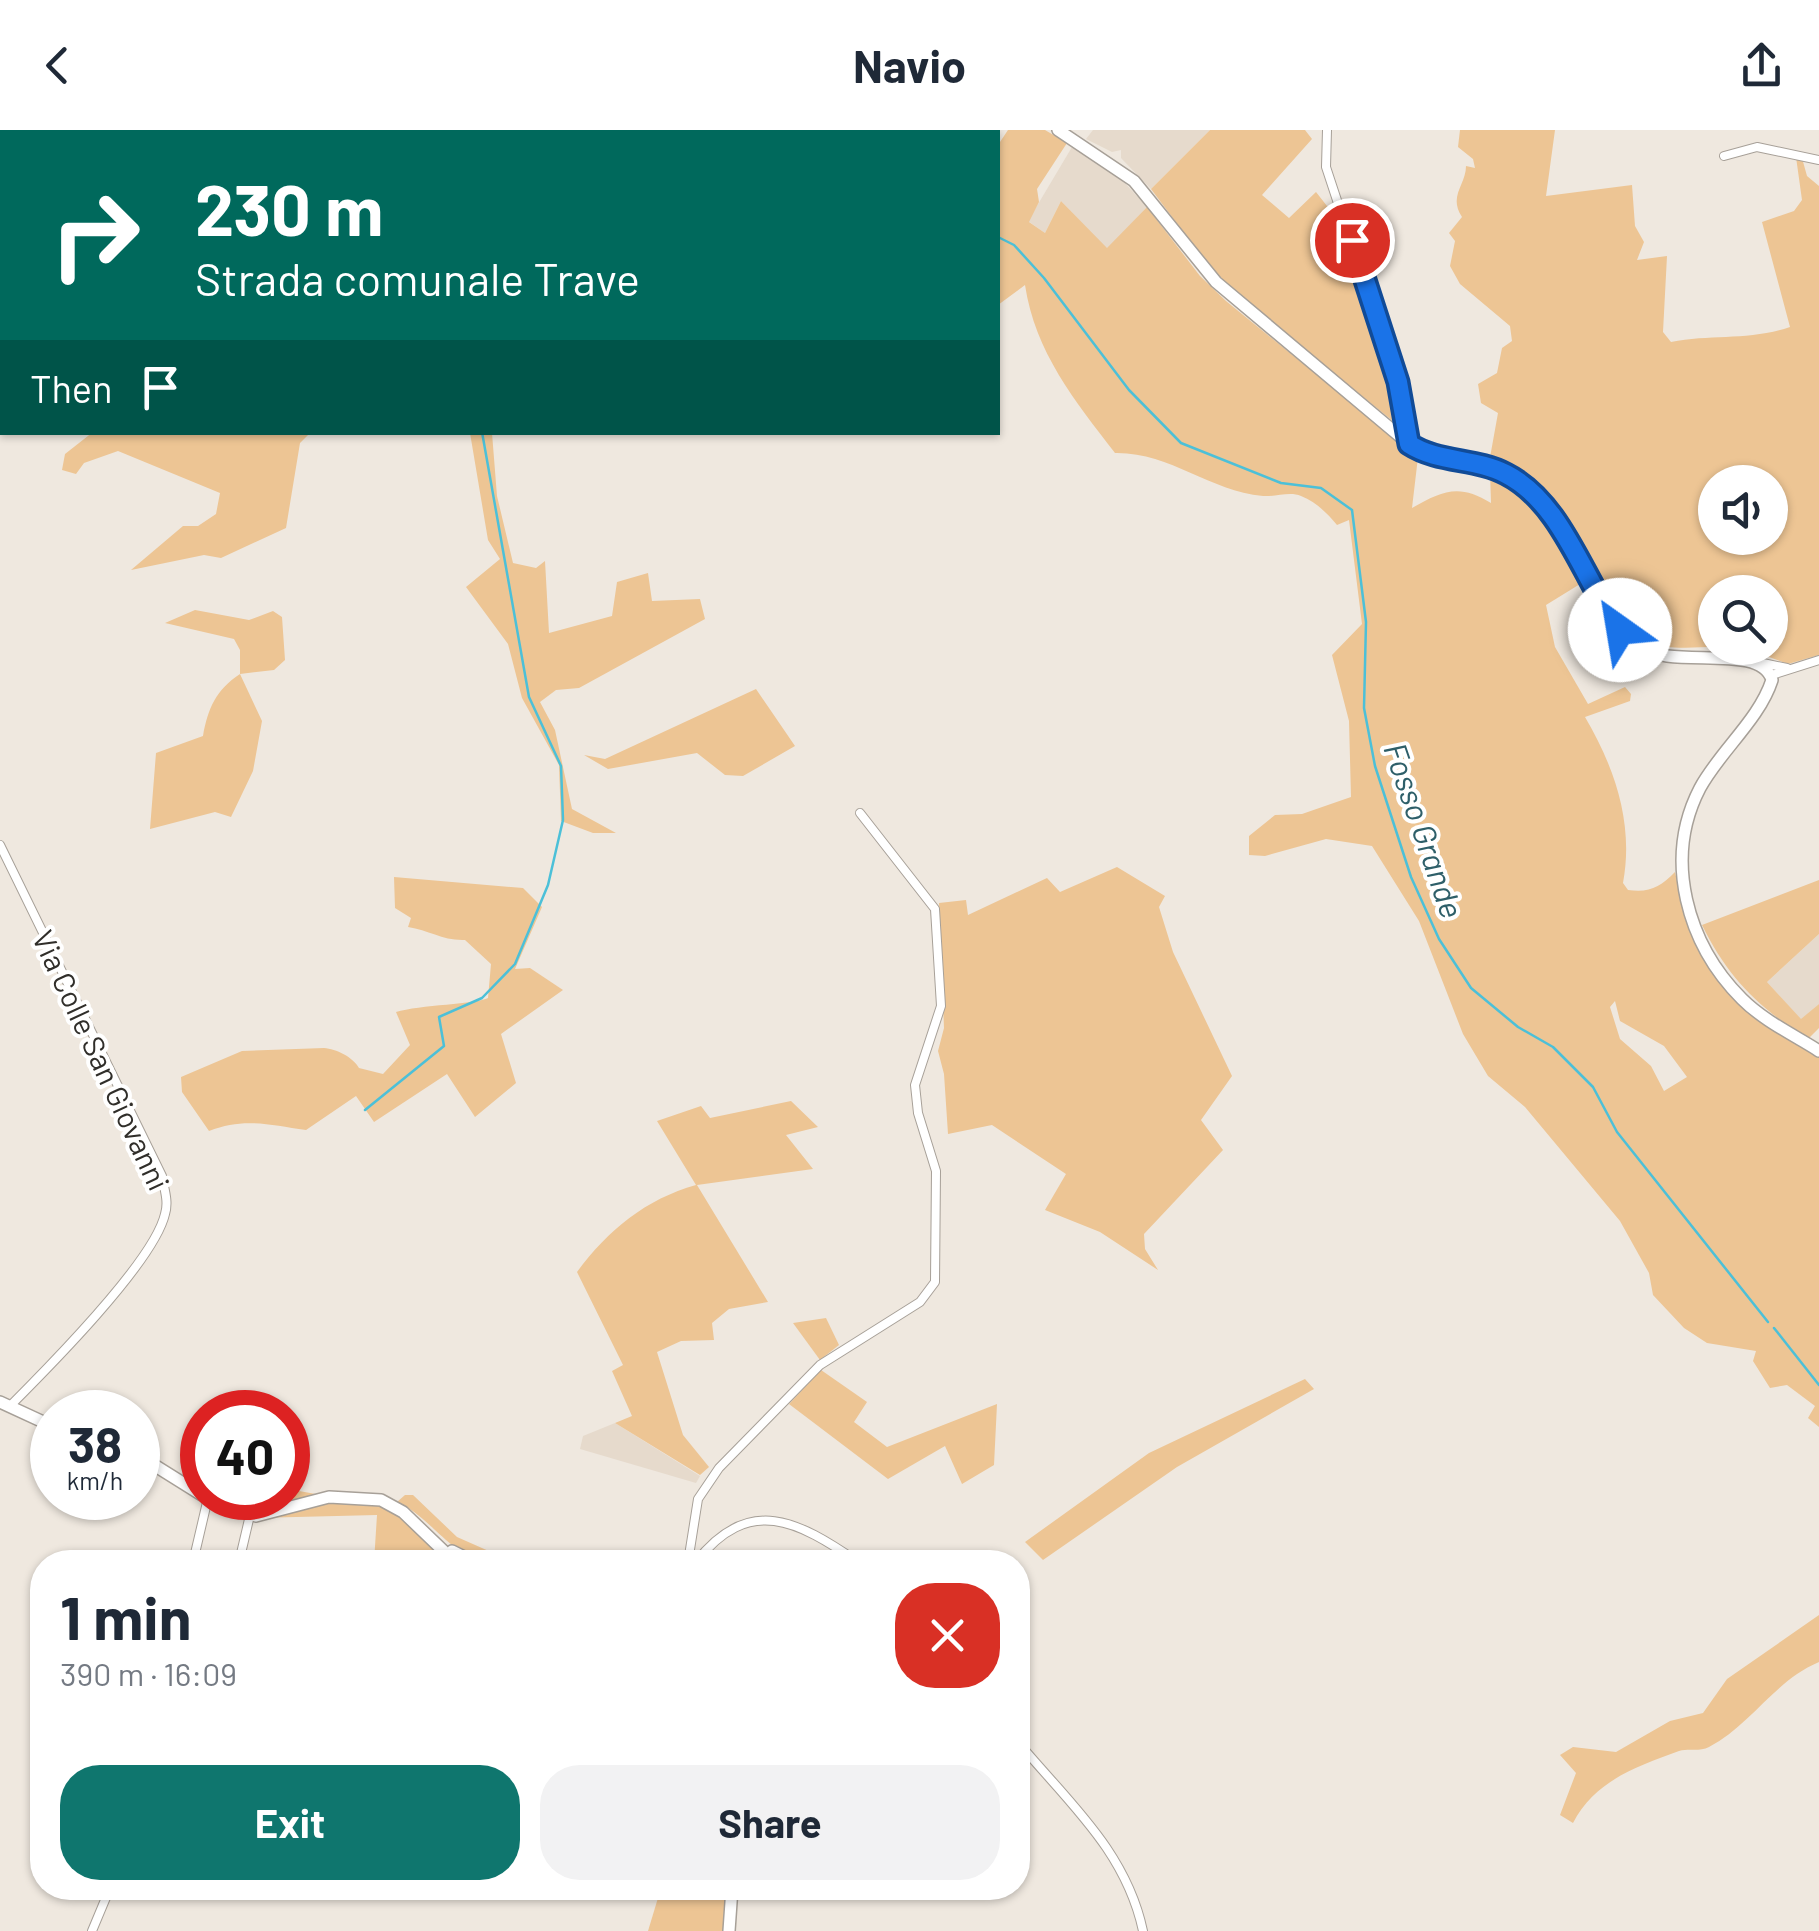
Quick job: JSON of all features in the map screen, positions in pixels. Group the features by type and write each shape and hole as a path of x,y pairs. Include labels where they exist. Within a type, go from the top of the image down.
{"street":[{"path":"1058,130 1134,181 1216,282 1409,444 1430,454 1500,471 1526,488 1572,549 1611,618 1638,647 1666,658 1698,659"},
{"path":"1327,130 1326,168 1398,382 1409,444"},
{"path":"1724,156 1757,147 1819,160"},
{"path":"1772,675 1819,660"},
{"path":"1761,665 1772,675"},
{"path":"1775,665 1792,668"},
{"path":"1792,668 1766,695 1695,799 1682,846 1682,878 1692,922 1723,978 1744,1002 1819,1051"},
{"path":"1766,695 1772,675"},
{"path":"690,1550 698,1499 720,1468 820,1365 920,1302 935,1282 936,1171 918,1112 915,1084 942,1006 935,910 860,814"},
{"name":"Via Colle San Giovanni","path":"0,846 162,1176 167,1199 165,1214 148,1247 87,1324 4,1405"},
{"path":"4,1405 30,1416"},
{"path":"310,1505 347,1496 381,1500 416,1516 452,1550"},
{"path":"403,1512 443,1550"},
{"path":"708,1550 724,1534 752,1519 796,1528 836,1550"},
{"path":"195,1550 201,1520"},
{"path":"241,1550 248,1520"},
{"path":"1030,1755 1079,1808 1111,1853 1134,1895 1143,1931"},
{"path":"92,1931 105,1900"},
{"path":"729,1931 731,1900"}],"shaded area":[{"path":"1008,130 1045,130 1067,143 1037,189 1039,202 1029,222 1045,233 1061,201 1107,248 1147,207 1200,276 1226,301 1418,457 1412,508 1432,497 1460,491 1491,503 1490,471 1533,504 1585,581 1546,605 1555,647 1588,704 1625,687 1631,694 1630,701 1585,717 1613,776 1624,818 1623,883 1628,890 1649,890 1675,872 1694,934 1723,983 1765,1023 1819,1057 1819,1427 1808,1418 1815,1406 1787,1385 1770,1388 1753,1361 1756,1351 1707,1343 1684,1328 1653,1295 1649,1273 1620,1221 1525,1107 1488,1076 1463,1034 1419,921 1372,846 1326,839 1265,856 1249,855 1249,836 1275,815 1302,814 1351,797 1349,721 1332,655 1362,624 1349,520 1337,525 1316,505 1297,495 1243,493 1154,459 1115,453 1047,354 1025,285 1000,304 1000,142","holes":["1615,1001 1620,1021 1664,1046 1687,1077 1664,1091 1651,1066 1620,1039 1610,1007"]},
{"path":"1093,130 1210,130 1151,189 1121,158 1121,150 1112,152 1086,139"},
{"path":"1210,130 1305,130 1312,139 1262,195 1289,218 1316,192 1327,206 1335,207 1403,422 1399,426 1238,296 1202,257 1151,189"},
{"path":"1460,130 1555,130 1546,196 1632,185 1635,226 1644,242 1637,260 1667,256 1663,332 1671,342 1760,334 1790,327 1762,222 1794,211 1802,200 1796,157 1802,158 1807,176 1819,186 1819,655 1788,664 1788,575 1698,575 1698,647 1670,647 1646,640 1624,623 1607,601 1562,521 1543,497 1519,477 1489,463 1498,413 1481,403 1478,384 1497,373 1502,348 1512,341 1510,326 1460,284 1450,266 1455,241 1449,233 1462,217 1457,197 1466,166 1475,168 1473,159 1458,147"},
{"path":"1072,147 1122,180 1147,207 1107,249 1061,201 1045,233 1028,221"},
{"path":"89,435 308,435 300,443 286,528 221,558 204,555 131,570 183,526 198,526 216,514 220,493 118,451 84,463 76,474 62,470 65,454"},
{"path":"470,435 492,435 497,496 513,563 536,568 545,561 549,633 612,616 617,582 648,573 652,601 700,599 705,619 579,688 556,690 540,702 555,730 572,809 616,833 593,833 561,821 559,765 522,698 508,644 466,587 500,559 488,540"},
{"path":"195,610 249,620 273,611 282,617 285,660 274,670 240,674 240,650 234,639 165,623"},
{"path":"240,674 262,721 253,771 231,817 215,812 150,829 156,753 203,736 214,700"},
{"path":"756,689 795,746 743,776 725,775 697,753 608,769 584,755 605,759"},
{"path":"1117,867 1165,896 1159,907 1173,952 1232,1076 1201,1120 1223,1150 1144,1234 1145,1249 1158,1270 1100,1232 1045,1210 1066,1174 992,1125 948,1134 944,1074 938,1051 944,1028 939,903 966,900 968,915 1047,878 1060,892"},
{"path":"394,877 523,888 542,907 515,969 530,968 563,990 501,1034 516,1083 475,1117 447,1074 374,1122 356,1096 306,1130 245,1123 209,1131 182,1092 181,1077 242,1051 324,1048 344,1054 359,1068 383,1074 410,1045 396,1012 488,998 491,964 465,940 408,927 411,918 395,908"},
{"path":"1819,880 1819,934 1767,982 1801,1019 1819,1004 1819,1028 1808,1039 1774,1016 1746,990 1702,925"},
{"path":"1819,934 1819,1004 1801,1020 1767,982"},
{"path":"791,1101 818,1127 786,1135 813,1169 697,1185 768,1302 729,1309 712,1323 714,1340 681,1341 657,1352 683,1435 709,1467 700,1475 615,1423 632,1416 612,1371 623,1365 577,1272 629,1218 696,1185 657,1121 701,1106 710,1118"},
{"path":"826,1318 839,1345 820,1360 793,1323"},
{"path":"821,1370 867,1402 854,1422 887,1447 997,1404 994,1465 962,1484 945,1446 888,1479 789,1404"},
{"path":"1305,1379 1314,1389 1177,1467 1043,1560 1025,1542 1149,1453"},
{"path":"615,1423 700,1476 696,1483 580,1449 583,1436"},
{"path":"310,1493 382,1506 403,1518 435,1550 375,1550 377,1515 310,1517"},
{"path":"405,1495 413,1495 457,1537 486,1550 459,1550 397,1502"},
{"path":"1819,1615 1819,1662 1789,1680 1724,1738 1706,1748 1679,1751 1618,1777 1593,1796 1573,1823 1560,1815 1576,1773 1560,1755 1573,1747 1616,1752 1670,1721 1703,1713 1727,1679"},
{"path":"657,1900 727,1900 726,1931 648,1931"}],"waterway":[{"name":"Fosso Grande","path":"1000,238 1014,245 1044,278 1129,390 1181,443 1281,483 1321,488 1352,510 1366,622 1364,708 1375,766 1411,877 1439,939 1471,988 1518,1027 1553,1047 1593,1087 1617,1132 1768,1322"},
{"path":"365,1110 444,1046 439,1017 482,998 515,964 548,885 563,820 561,766 529,697 483,435"},
{"name":"Fosso Grande","path":"1774,1328 1819,1385"}],"route":[{"path":"1352,240 1398,382 1409,444 1430,454 1500,471 1526,488 1572,549 1620,630"}]}
